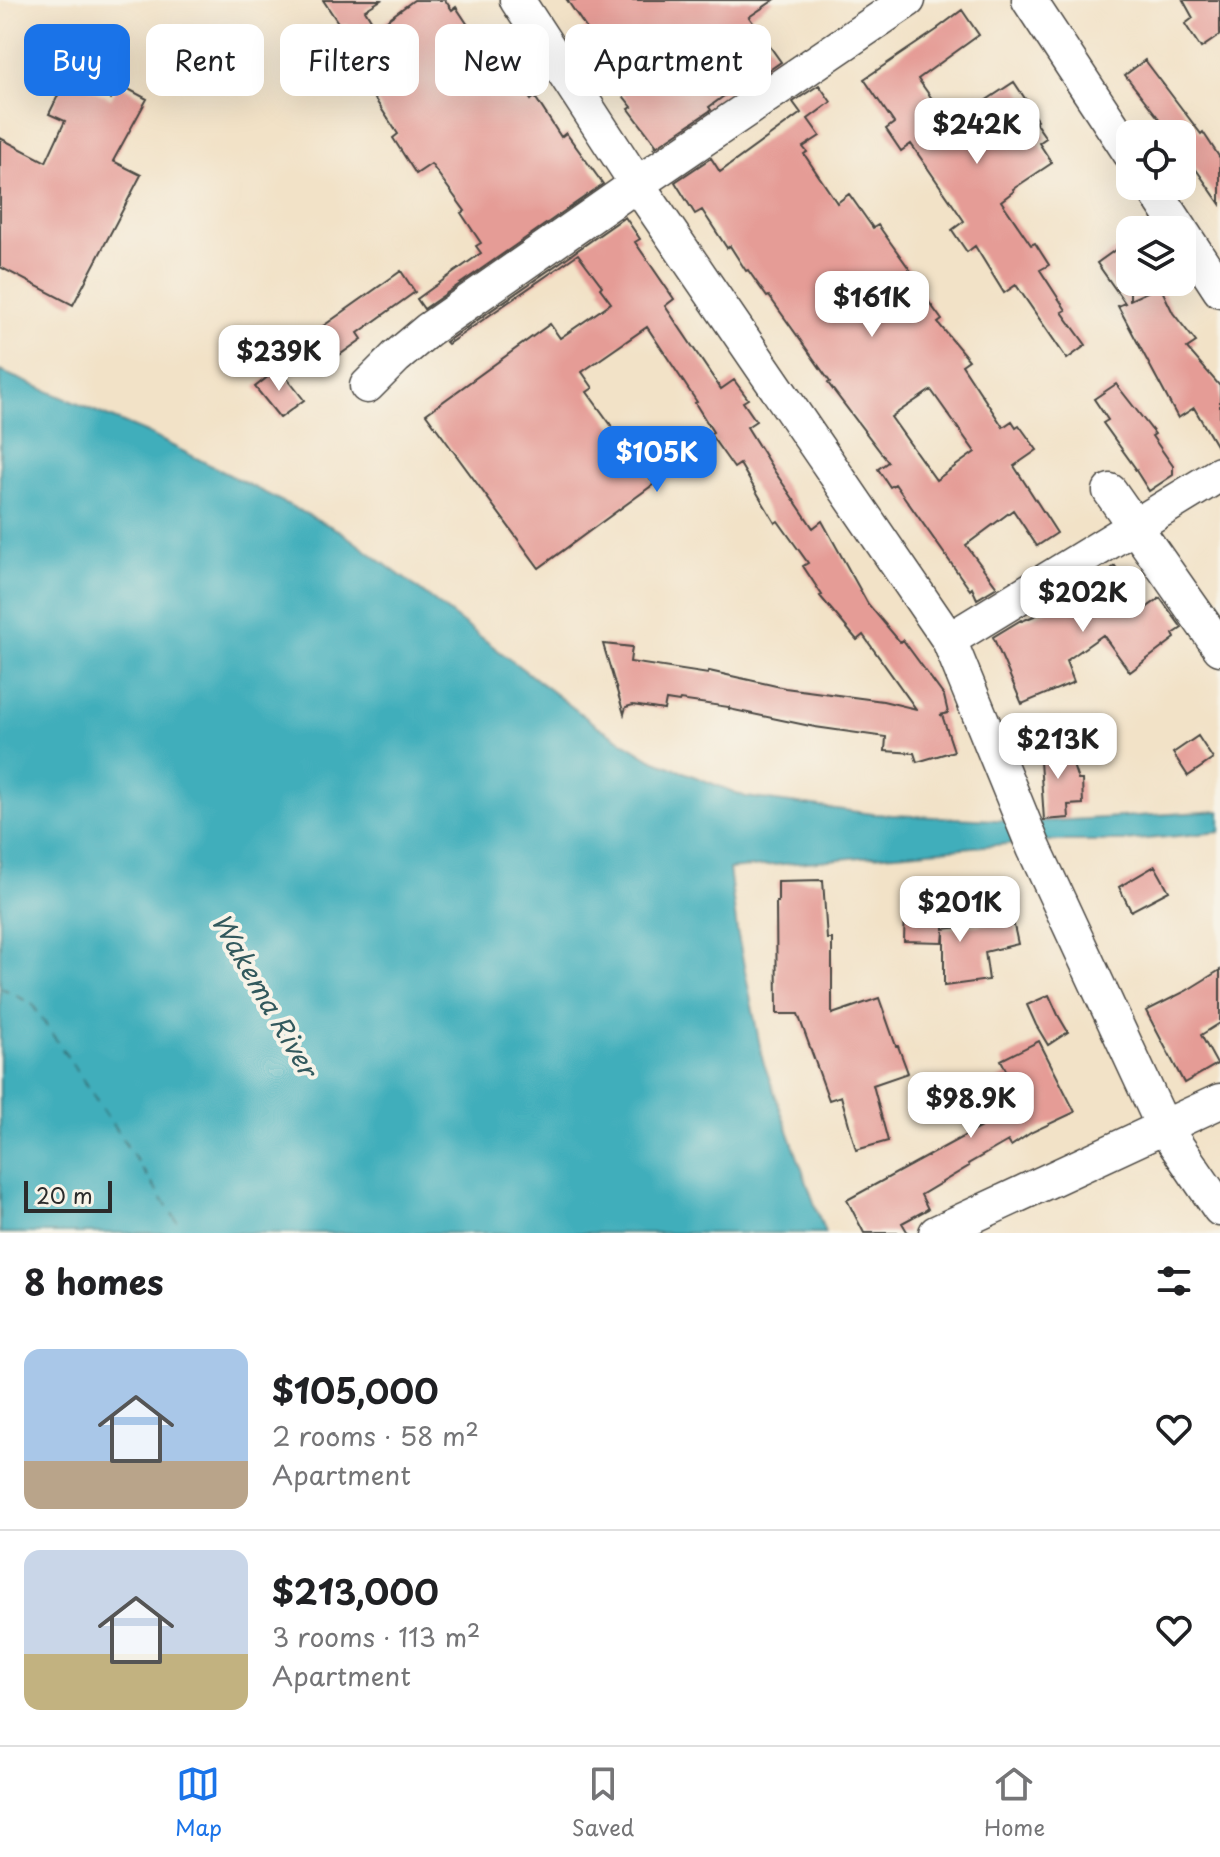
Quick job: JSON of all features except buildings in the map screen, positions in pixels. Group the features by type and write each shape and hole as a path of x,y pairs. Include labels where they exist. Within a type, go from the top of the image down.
{"street":[{"path":"517,0 637,184 949,640 1029,834 1163,1126 1220,1209"},
{"path":"367,386 428,330 908,0"},
{"path":"1029,0 1116,132"},
{"path":"1196,254 1220,290"},
{"path":"949,640 1220,474"},
{"path":"1110,491 1220,648"},
{"path":"936,1233 1220,1101"}],"water":[{"name":"Wakema River","path":"0,371 147,433 340,531 593,723 651,759 746,797 873,814 1036,822 1220,811 1220,832 1125,841 1041,841 729,869 737,931 763,1061 825,1233 0,1233"}],"ferry route":[{"path":"0,987 32,1004 185,1233"}]}
